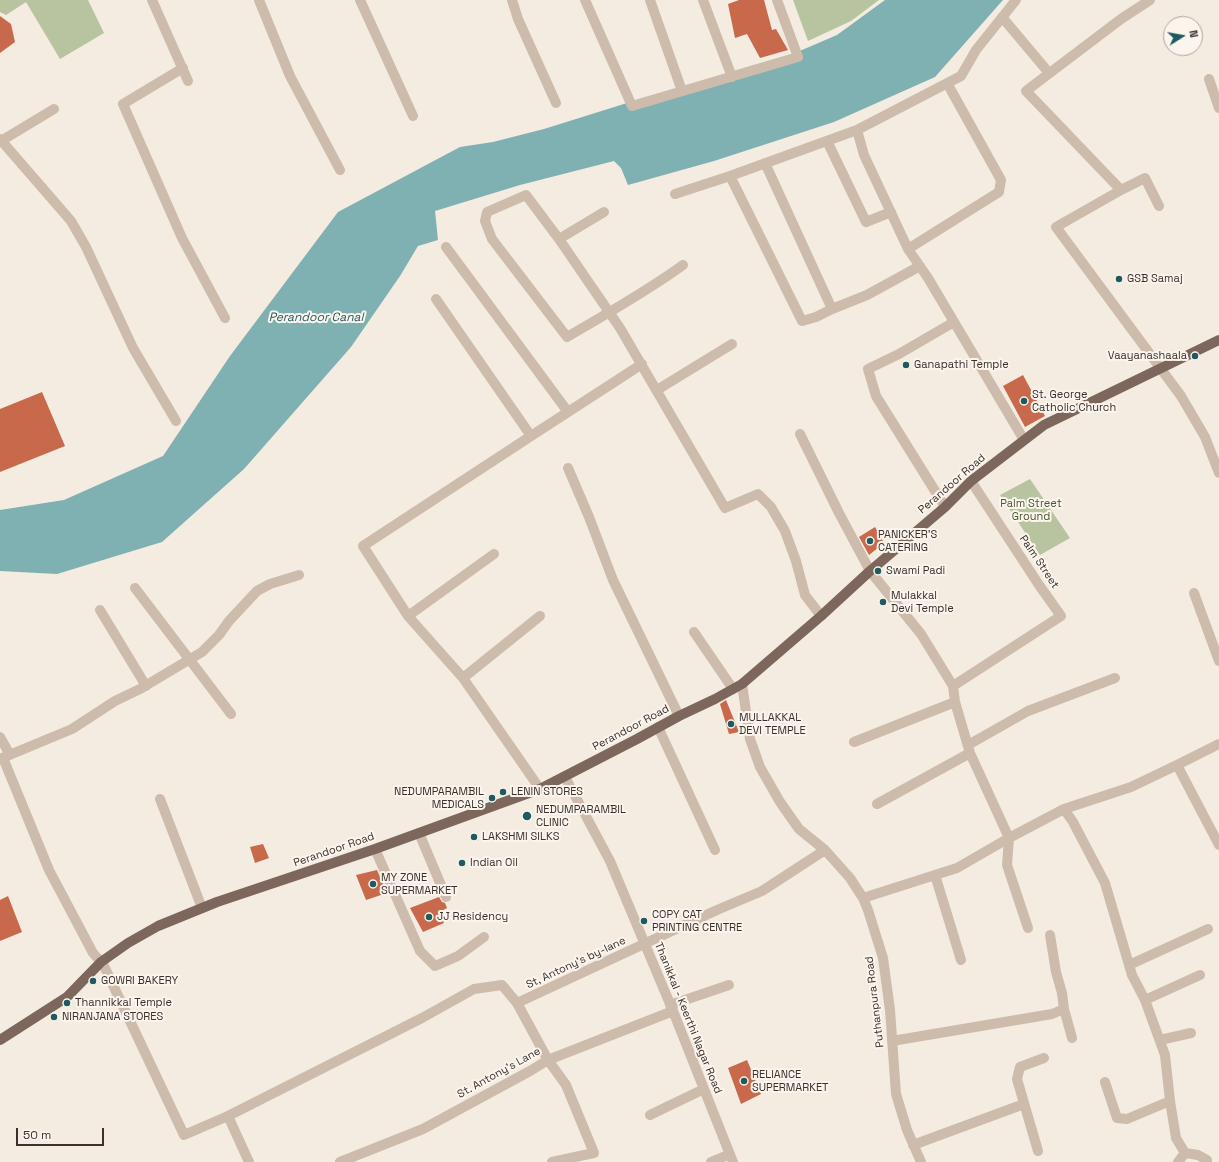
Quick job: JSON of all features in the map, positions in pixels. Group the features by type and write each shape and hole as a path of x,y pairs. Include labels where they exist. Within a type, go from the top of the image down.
{"main road":[{"name":"Perandoor Road","path":"0,1040 67,997 101,962 128,942 158,926 202,908 376,849 540,789 679,716 715,700 742,684 945,507 971,481 1044,425 1219,340"}],"street":[{"path":"152,0 188,80"},
{"path":"259,0 290,76 340,170"},
{"path":"360,0 413,116"},
{"path":"512,0 518,19 556,103"},
{"path":"585,0 632,106 798,57 777,0"},
{"path":"650,0 682,91"},
{"path":"703,0 732,76"},
{"path":"675,194 730,176 857,130 961,76 976,50 1016,0"},
{"path":"1121,190 1026,91 1121,19 1150,0"},
{"path":"1002,17 1049,73"},
{"path":"183,68 123,104 182,238 225,318"},
{"path":"1209,78 1219,108"},
{"path":"908,249 999,192 1001,180 946,83"},
{"path":"54,109 0,140 71,221 86,247 133,348 176,421"},
{"path":"857,130 864,155 908,249 920,266 1024,440"},
{"path":"827,141 866,222 891,212"},
{"path":"765,163 832,309"},
{"path":"730,176 802,321 816,317 867,295 920,266"},
{"path":"1159,206 1145,178 1056,227 1181,396 1205,437 1219,473"},
{"path":"683,265 661,281 609,313 567,337 492,238 485,220 487,212 526,195 559,239 609,313 620,328 725,508 758,494 771,507 785,531 806,595 821,616"},
{"path":"559,239 604,212"},
{"path":"446,247 568,412"},
{"path":"436,299 531,436"},
{"path":"945,507 876,396 868,368 899,354 954,322"},
{"path":"657,390 732,344"},
{"path":"540,789 463,678 408,616 363,546 642,364"},
{"path":"800,434 839,514 870,571 921,634 953,686 955,702 969,749 1009,838 1007,865 1028,928"},
{"path":"568,468 590,516 613,580 679,716"},
{"name":"Palm Street","path":"953,686 1061,616 971,481"},
{"path":"408,616 494,554"},
{"path":"4,757 72,729 115,701 146,686 202,652 219,635 229,621 257,590 298,575"},
{"path":"135,588 231,714"},
{"path":"1194,593 1219,661"},
{"path":"100,610 146,686"},
{"path":"463,678 540,616"},
{"path":"694,632 732,689"},
{"path":"877,804 969,749 1028,711 1115,678"},
{"name":"Puthanpura Road","path":"742,684 750,739 760,767 780,802 799,829 825,850 850,878 863,898 868,910 884,958 896,1094 907,1130 921,1162"},
{"path":"854,742 955,702"},
{"path":"658,727 715,850"},
{"path":"0,737 4,757 49,870 93,953 101,962 184,1135 228,1116 422,1018 474,989 502,985 517,1003 548,1060 566,1085 594,1153 552,1162"},
{"path":"863,898 957,868 1009,838 1064,810 1131,787 1219,744"},
{"path":"1177,765 1219,845"},
{"name":"Thanikkal - Keerthi Nagar Road","path":"565,777 610,861 732,1158"},
{"path":"160,799 202,908"},
{"path":"1064,810 1073,822 1104,883 1132,975 1145,1000 1160,1040 1165,1055 1176,1138 1186,1153 1198,1155 1207,1160 1207,1162"},
{"path":"419,833 446,897"},
{"path":"376,849 420,951 435,966 458,956 484,937"},
{"name":"St, Antony's by-lane","path":"517,1003 717,910 762,891 825,850"},
{"path":"935,875 961,960"},
{"path":"1129,965 1208,929"},
{"path":"1050,935 1056,972 1072,1038"},
{"path":"1145,1000 1200,975"},
{"name":"St. Antony's Lane","path":"340,1162 423,1129 548,1060 729,984"},
{"path":"892,1041 1052,1014 1064,1009"},
{"path":"1160,1040 1191,1033"},
{"path":"1038,1151 1017,1079 1020,1067 1044,1058"},
{"path":"1105,1082 1117,1118 1127,1119 1170,1101"},
{"path":"650,1116 704,1089"},
{"path":"914,1145 1024,1104"},
{"path":"228,1116 249,1162"},
{"path":"1178,1162 1186,1153"},
{"path":"712,1162 732,1158"}],"green space":[{"path":"0,0 88,0 104,33 60,59 26,2 6,15 0,12"},
{"path":"793,0 879,0 851,21 808,41"},
{"name":"Palm Street Ground","path":"1030,479 1070,538 1040,555 1000,495"}],"water":[{"name":"Perandoor Canal","path":"885,0 1003,0 935,77 834,122 714,161 628,185 621,168 614,161 520,185 435,211 438,240 418,246 400,276 351,347 244,469 162,542 57,574 0,571 0,510 64,500 163,456 230,356 338,212 460,147 493,142 544,129 643,98 774,62 837,35"}],"building":[{"path":"739,0 764,0 772,30 776,29 788,50 760,58 747,34 735,38 728,4"},
{"path":"0,16 11,24 15,42 0,53"},
{"name":"St. George Catholic Church","path":"1023,375 1045,416 1025,427 1003,386"},
{"path":"42,392 65,446 0,472 0,409"},
{"name":"PANICKER'S CATERING","path":"875,527 884,543 869,555 859,537"},
{"name":"MULLAKKAL DEVI TEMPLE","path":"726,700 739,732 729,734 720,704"},
{"path":"263,844 269,858 255,863 250,847"},
{"name":"MY ZONE SUPERMARKET","path":"377,870 387,893 366,900 356,875"},
{"path":"8,896 22,932 0,941 0,900"},
{"name":"JJ Residency","path":"439,897 442,902 445,903 447,908 440,912 444,923 423,932 410,908"},
{"name":"RELIANCE SUPERMARKET","path":"747,1060 761,1094 741,1104 728,1068"}],"place":[{"name":"GSB Samaj","path":"1119,279"},
{"name":"Vaayanashaala","path":"1195,356"},
{"name":"Ganapathi Temple","path":"906,365"},
{"name":"St. George Catholic Church","path":"1024,401"},
{"name":"PANICKER'S CATERING","path":"870,541"},
{"name":"Swami Padi","path":"878,571"},
{"name":"Mulakkal Devi Temple","path":"883,602"},
{"name":"MULLAKKAL DEVI TEMPLE","path":"731,724"},
{"name":"LENIN STORES","path":"503,792"},
{"name":"NEDUMPARAMBIL MEDICALS","path":"492,798"},
{"name":"NEDUMPARAMBIL CLINIC","path":"527,816"},
{"name":"LAKSHMI SILKS","path":"474,837"},
{"name":"Indian Oil","path":"462,863"},
{"name":"MY ZONE SUPERMARKET","path":"373,884"},
{"name":"JJ Residency","path":"429,917"},
{"name":"COPY CAT PRINTING CENTRE","path":"644,921"},
{"name":"GOWRI BAKERY","path":"93,981"},
{"name":"Thannikkal Temple","path":"67,1003"},
{"name":"NIRANJANA STORES","path":"54,1017"},
{"name":"RELIANCE SUPERMARKET","path":"744,1081"}]}
